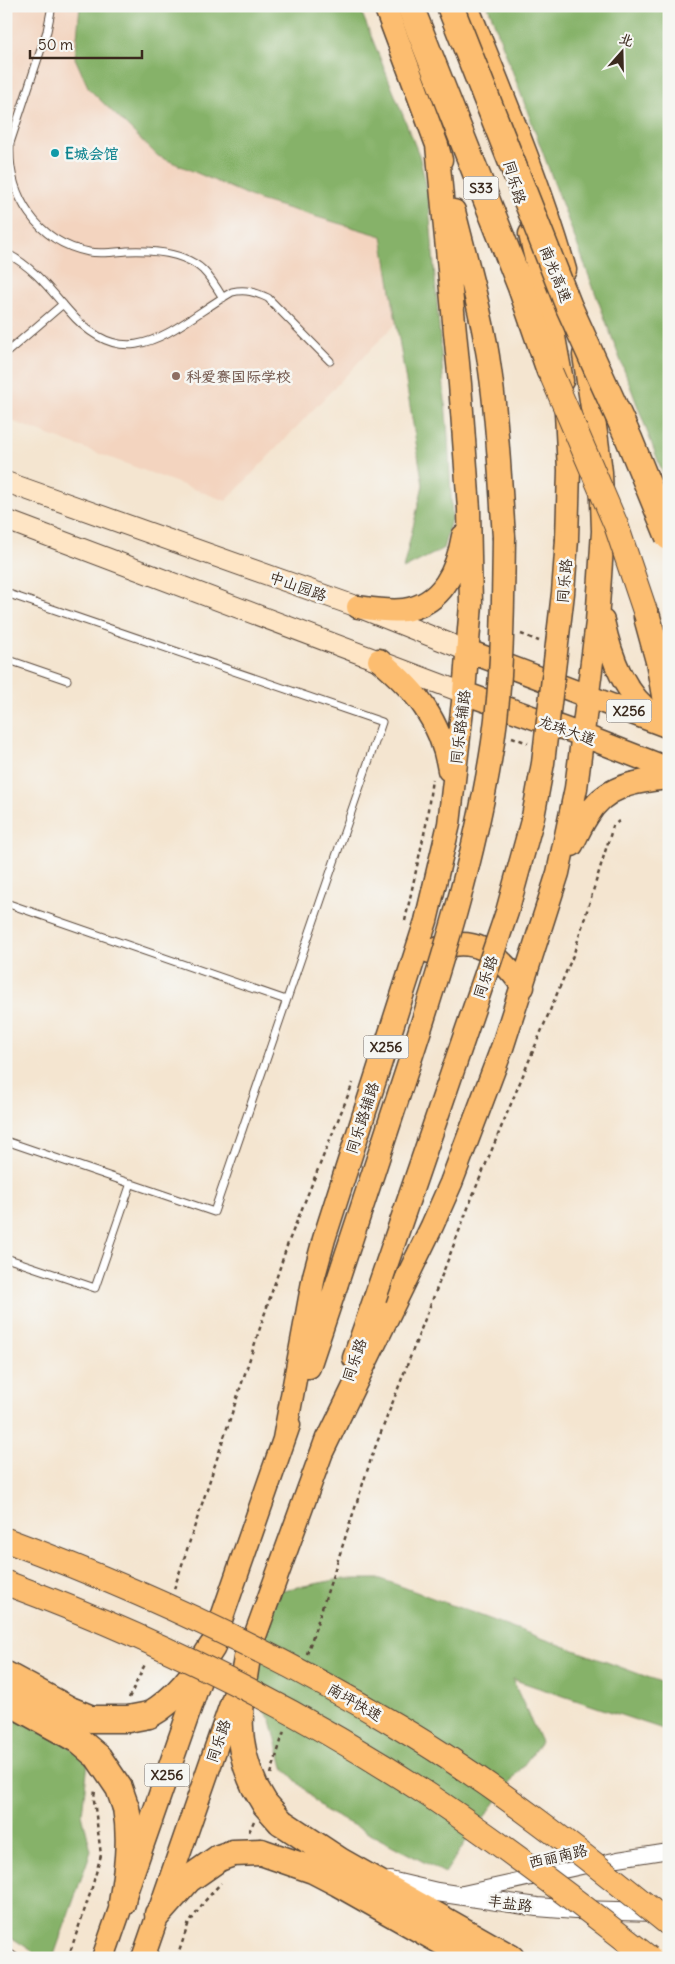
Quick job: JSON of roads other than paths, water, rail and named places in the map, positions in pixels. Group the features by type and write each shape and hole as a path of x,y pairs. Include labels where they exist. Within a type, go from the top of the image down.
{"highway":[{"name":"S33","path":"410,6 521,287 550,371"},
{"name":"南光高速","path":"450,6 569,307 629,438 669,537"},
{"path":"550,371 616,525 648,617 659,661 669,719"},
{"name":"南坪快速","path":"6,1540 58,1559 139,1593 228,1635 322,1683 398,1726 467,1771 546,1827 669,1924"},
{"path":"6,1583 122,1629 215,1673 294,1714 430,1796 564,1892 649,1958"},
{"path":"6,1675 70,1710 92,1719 128,1719 149,1715 163,1707 196,1673 212,1647"},
{"path":"247,1658 238,1718 245,1766 265,1804 281,1822 307,1840 354,1869 511,1958"},
{"path":"6,1700 78,1740 98,1757 119,1788 126,1808 129,1828 129,1851 122,1903"},
{"path":"158,1914 189,1879 219,1858 233,1853 261,1852 283,1858 330,1878 471,1958"}],"main road":[{"path":"284,1439 440,970 458,909 493,740 500,680 504,537 498,447 490,370 478,300 437,145 385,6"},
{"path":"465,6 525,149 552,225 572,291 592,397 601,472 603,531 597,622 582,735"},
{"name":"同乐路","path":"158,1914 247,1658 322,1452 507,912 524,854 543,763 563,593 567,539 568,443 562,375 534,248 465,6"},
{"path":"358,608 404,610 422,604 436,596 450,579 456,565 469,508 460,384 437,145"},
{"name":"中山园路","path":"6,482 358,608 588,696"},
{"name":"同乐路辅路","path":"284,1439 314,1276 324,1239 426,921 449,824 468,651 471,567 469,508"},
{"path":"6,520 464,694"},
{"path":"598,598 609,647 620,674 635,697 650,712 669,725"},
{"path":"378,660 403,680 420,698 432,717 442,740 448,768 449,824"},
{"name":"龙珠大道","path":"464,694 582,735 669,769"},
{"name":"X256","path":"588,696 669,725"},
{"name":"X256","path":"322,1452 443,1201 502,1048 558,872 576,788 582,735"},
{"name":"X256","path":"558,872 587,816 596,803 617,788 630,783 669,778"},
{"path":"414,960 444,946 472,945 487,950 500,959 523,986"},
{"name":"X256","path":"103,1958 284,1439"},
{"name":"X256","path":"143,1958 158,1914"}],"street":[{"name":"西丽南路","path":"455,1895 618,1859 669,1852"},
{"name":"丰盐路","path":"354,1869 397,1883 455,1895 575,1910 669,1914"}],"lane":[{"path":"52,6 47,31 8,142 9,157 20,195 30,217 45,233 67,244 90,252 144,250 186,258 202,269 223,298"},
{"path":"6,253 35,273 86,329 99,338 114,343 131,346 161,337 232,292 243,290 268,298 330,361"},
{"path":"6,353 63,304"},
{"path":"6,593 382,722 214,1212 6,1140"},
{"path":"6,659 67,680"},
{"path":"6,903 286,1000"},
{"path":"6,1258 95,1288 131,1183"},
{"path":"6,1951 16,1958"}],"place":[{"name":"E城会馆","path":"55,153"},
{"name":"科爱赛国际学校","path":"176,376"}]}
